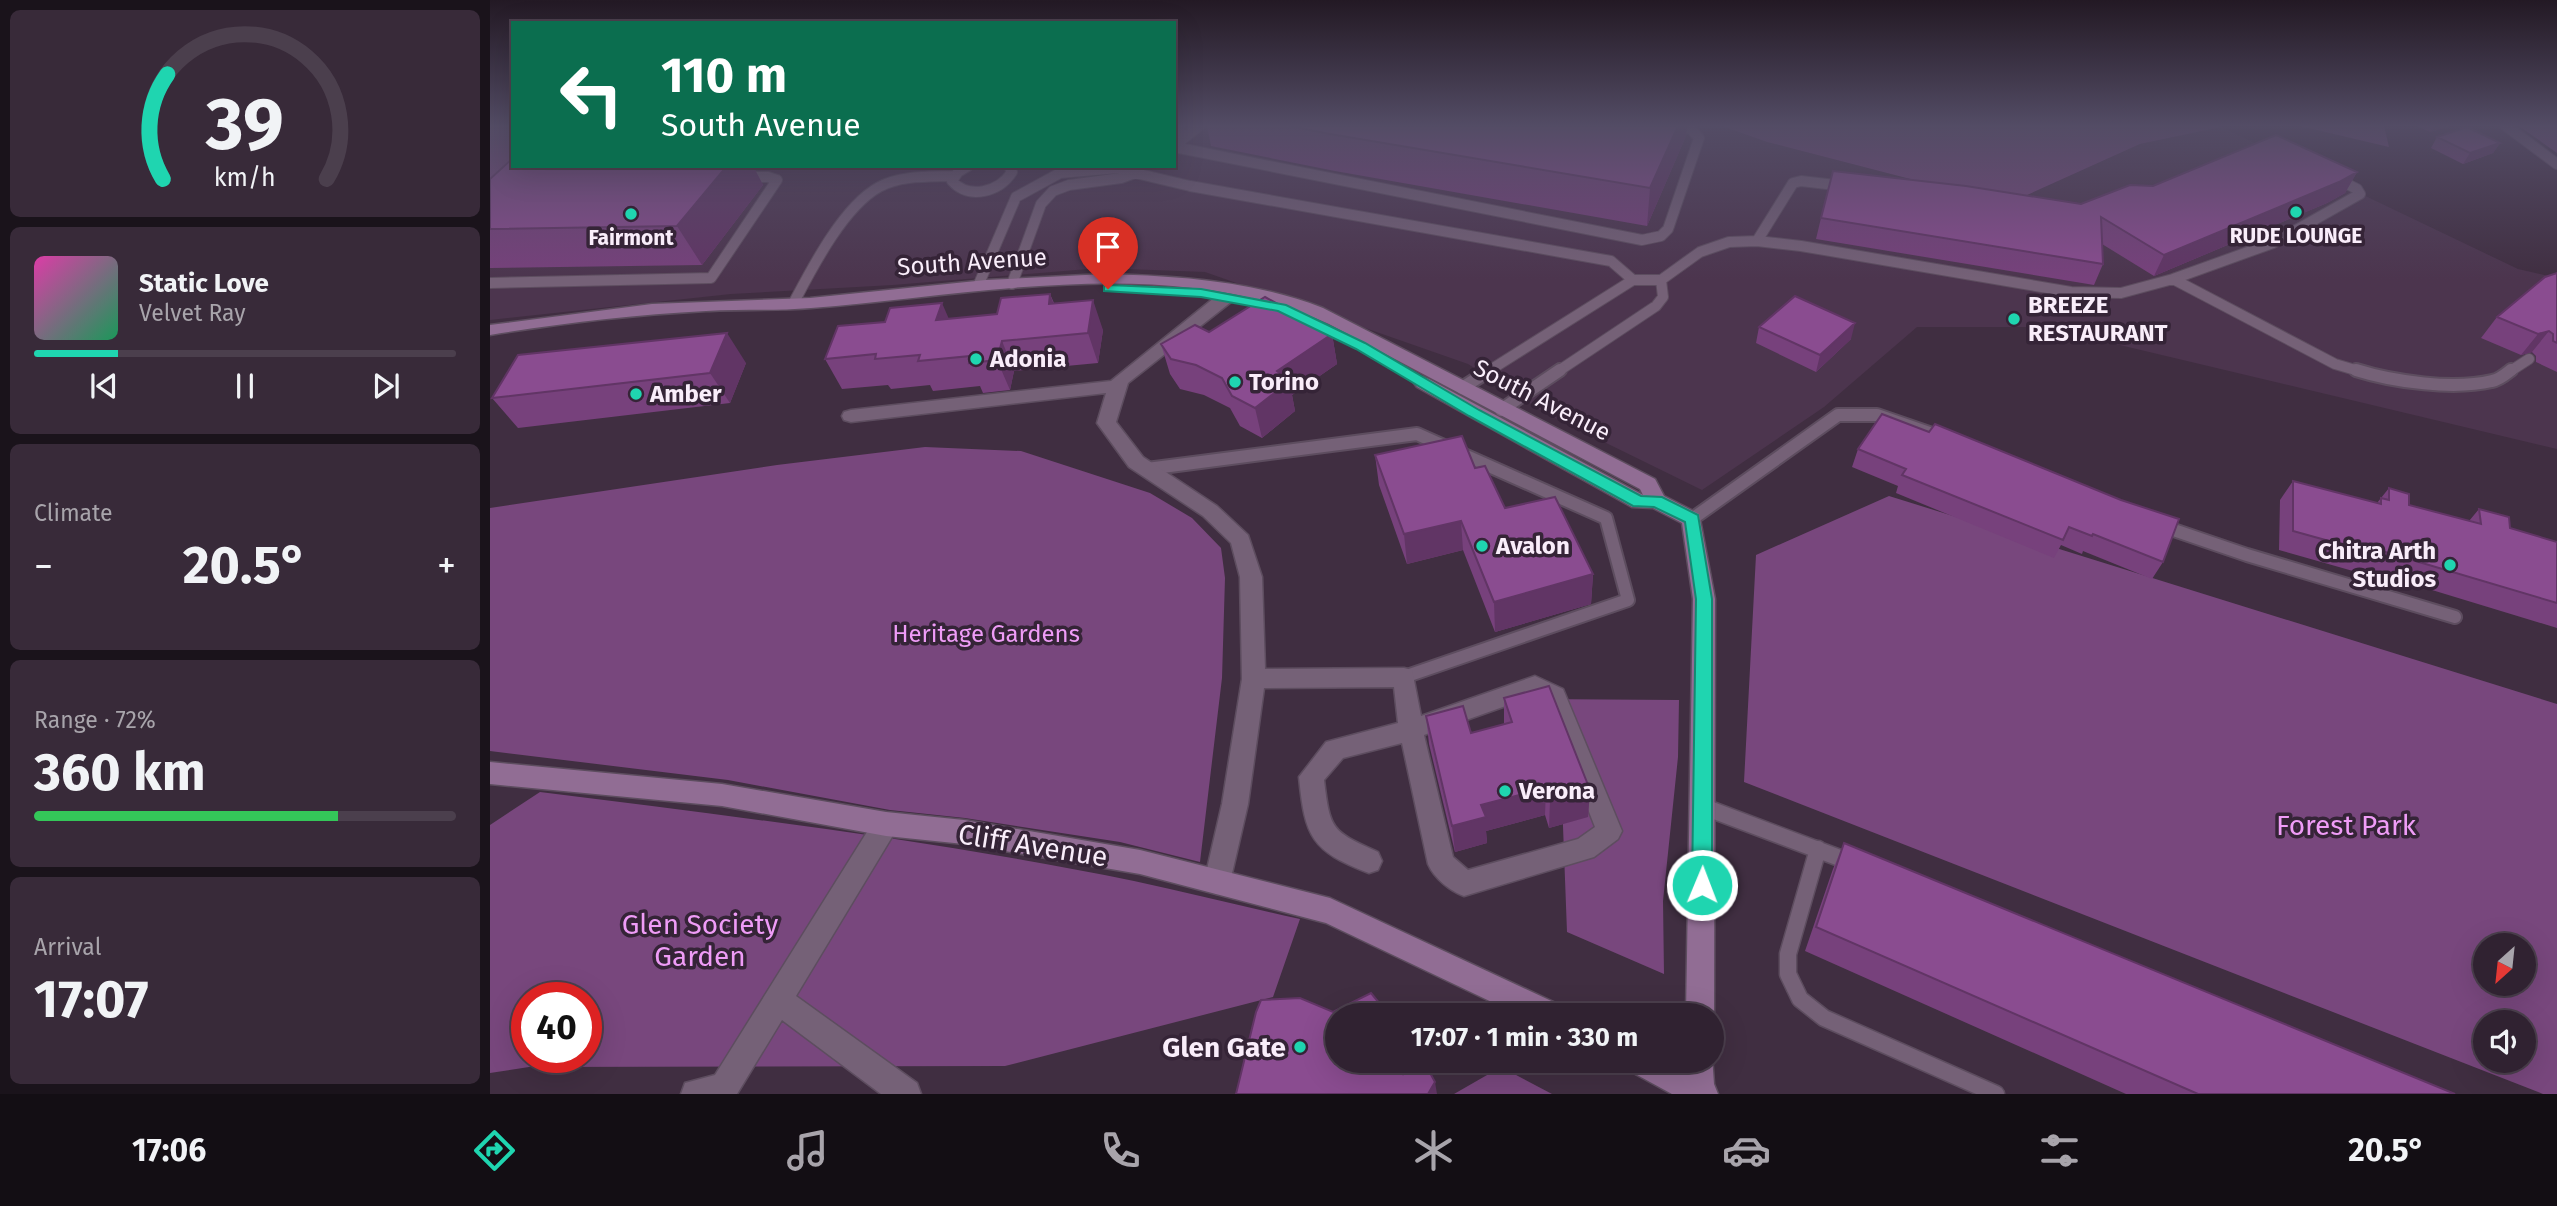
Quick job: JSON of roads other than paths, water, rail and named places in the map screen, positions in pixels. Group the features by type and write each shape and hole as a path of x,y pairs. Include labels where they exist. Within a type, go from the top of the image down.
{"street":[{"name":"South Avenue","path":"490,330 573,317 706,306 793,304 978,286 1099,280 1188,284 1282,300 1324,316 1648,484 1656,501 1692,519"},
{"path":"490,341 609,323 777,312 929,297 1085,287 1201,293 1281,308 1293,313 1360,346 1474,413 1639,502 1656,501"},
{"path":"1217,882 1235,804 1254,679 1251,577 1241,540 1210,511 1136,462 1106,423 1120,380 1225,298"},
{"path":"851,416 1118,386"},
{"path":"1692,519 1704,599 1700,1003"},
{"path":"1254,679 1404,677 1410,730 1441,864 1464,884 1585,849 1609,831 1555,696 1535,685 1410,730 1335,749 1311,777 1316,818 1333,844 1369,861"},
{"name":"Cliff Avenue","path":"490,773 722,795 886,824 964,832 1140,862 1330,911 1525,1003"},
{"path":"717,1092 778,1000 886,824"},
{"path":"778,1000 906,1094"},
{"path":"1662,1073 1700,1093 1699,1073"}],"lane":[{"path":"490,283 711,278 777,180 768,177"},
{"path":"793,304 805,281 861,200 880,187 899,180 940,177"},
{"path":"954,177 954,186 960,189 988,190 1010,177"},
{"path":"978,286 1016,197 1053,177"},
{"path":"1012,285 1018,262 1045,197 1069,185 1123,177"},
{"path":"1150,177 1611,261 1633,280"},
{"path":"1329,177 1642,240 1661,236 1668,229 1686,177"},
{"path":"1462,388 1633,280 1661,280 1700,252 1729,242 1757,241 1801,246 2071,292 2121,293 2173,279 2273,243 2360,194 2357,189 2332,177"},
{"path":"1757,241 1793,183 1801,181 1856,188"},
{"path":"2173,279 2335,364 2392,381 2467,384 2495,381 2529,359"},
{"path":"1501,410 1656,306 1663,297 1661,280"},
{"path":"1692,519 1838,415 1861,412 1890,416 1952,442"},
{"path":"1147,469 1417,434 1606,518 1628,600 1404,677"},
{"path":"2150,522 2246,555 2455,617"},
{"path":"1704,807 1870,870"},
{"path":"1818,849 1788,954 1788,974 1800,999 1824,1018 1996,1094"}],"place":[{"name":"RUDE LOUNGE","path":"2296,212"},
{"name":"Fairmont","path":"631,214"},
{"name":"BREEZE RESTAURANT","path":"2014,319"},
{"name":"Adonia","path":"976,359"},
{"name":"Torino","path":"1235,382"},
{"name":"Amber","path":"636,394"},
{"name":"Avalon","path":"1482,546"},
{"name":"Chitra Arth Studios","path":"2450,565"},
{"name":"Verona","path":"1505,791"},
{"name":"Glen Gate","path":"1300,1047"}],"park label":[{"name":"Heritage Gardens","path":"986,634"},
{"name":"Forest Park","path":"2346,825"},
{"name":"Glen Society Garden","path":"700,940"}]}
